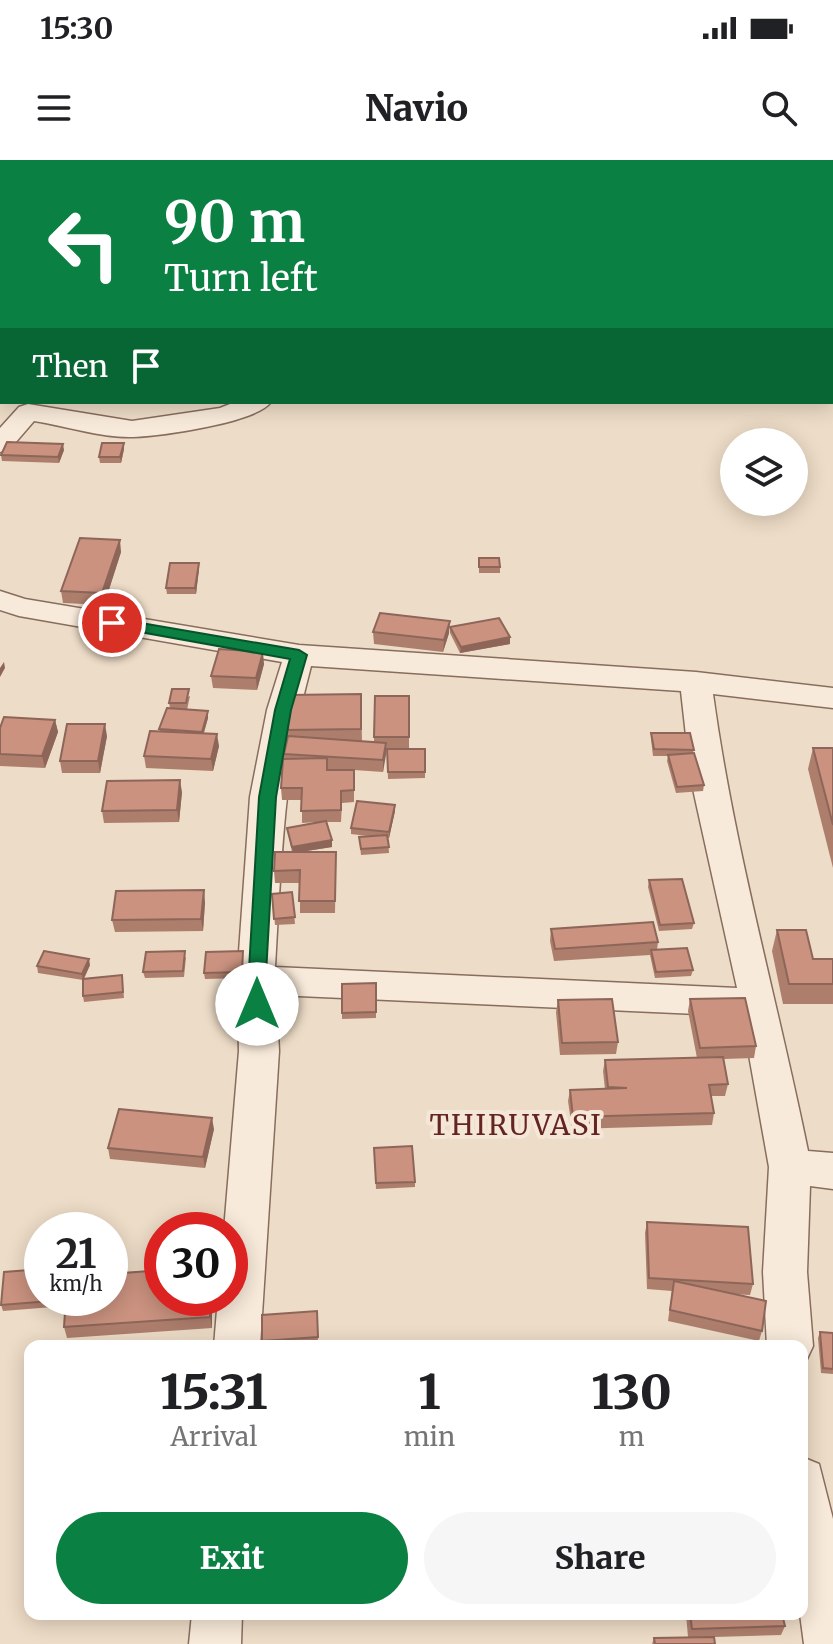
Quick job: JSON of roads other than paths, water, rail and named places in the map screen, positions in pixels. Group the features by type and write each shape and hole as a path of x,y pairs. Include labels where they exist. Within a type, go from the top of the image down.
{"street":[{"path":"0,444 28,412 132,429 225,415 253,404"},
{"path":"0,600 19,607 299,655 696,682 833,698"},
{"path":"237,1340 259,1051 256,980 267,797 283,710 299,655"},
{"path":"696,682 708,780 759,1004 790,1167 785,1272 790,1340"},
{"path":"256,980 759,1004"},
{"path":"790,1167 833,1171"},
{"path":"808,1515 830,1644"},
{"path":"215,1644 217,1620"}],"district":[{"name":"THIRUVASI","path":"516,1125"}]}
